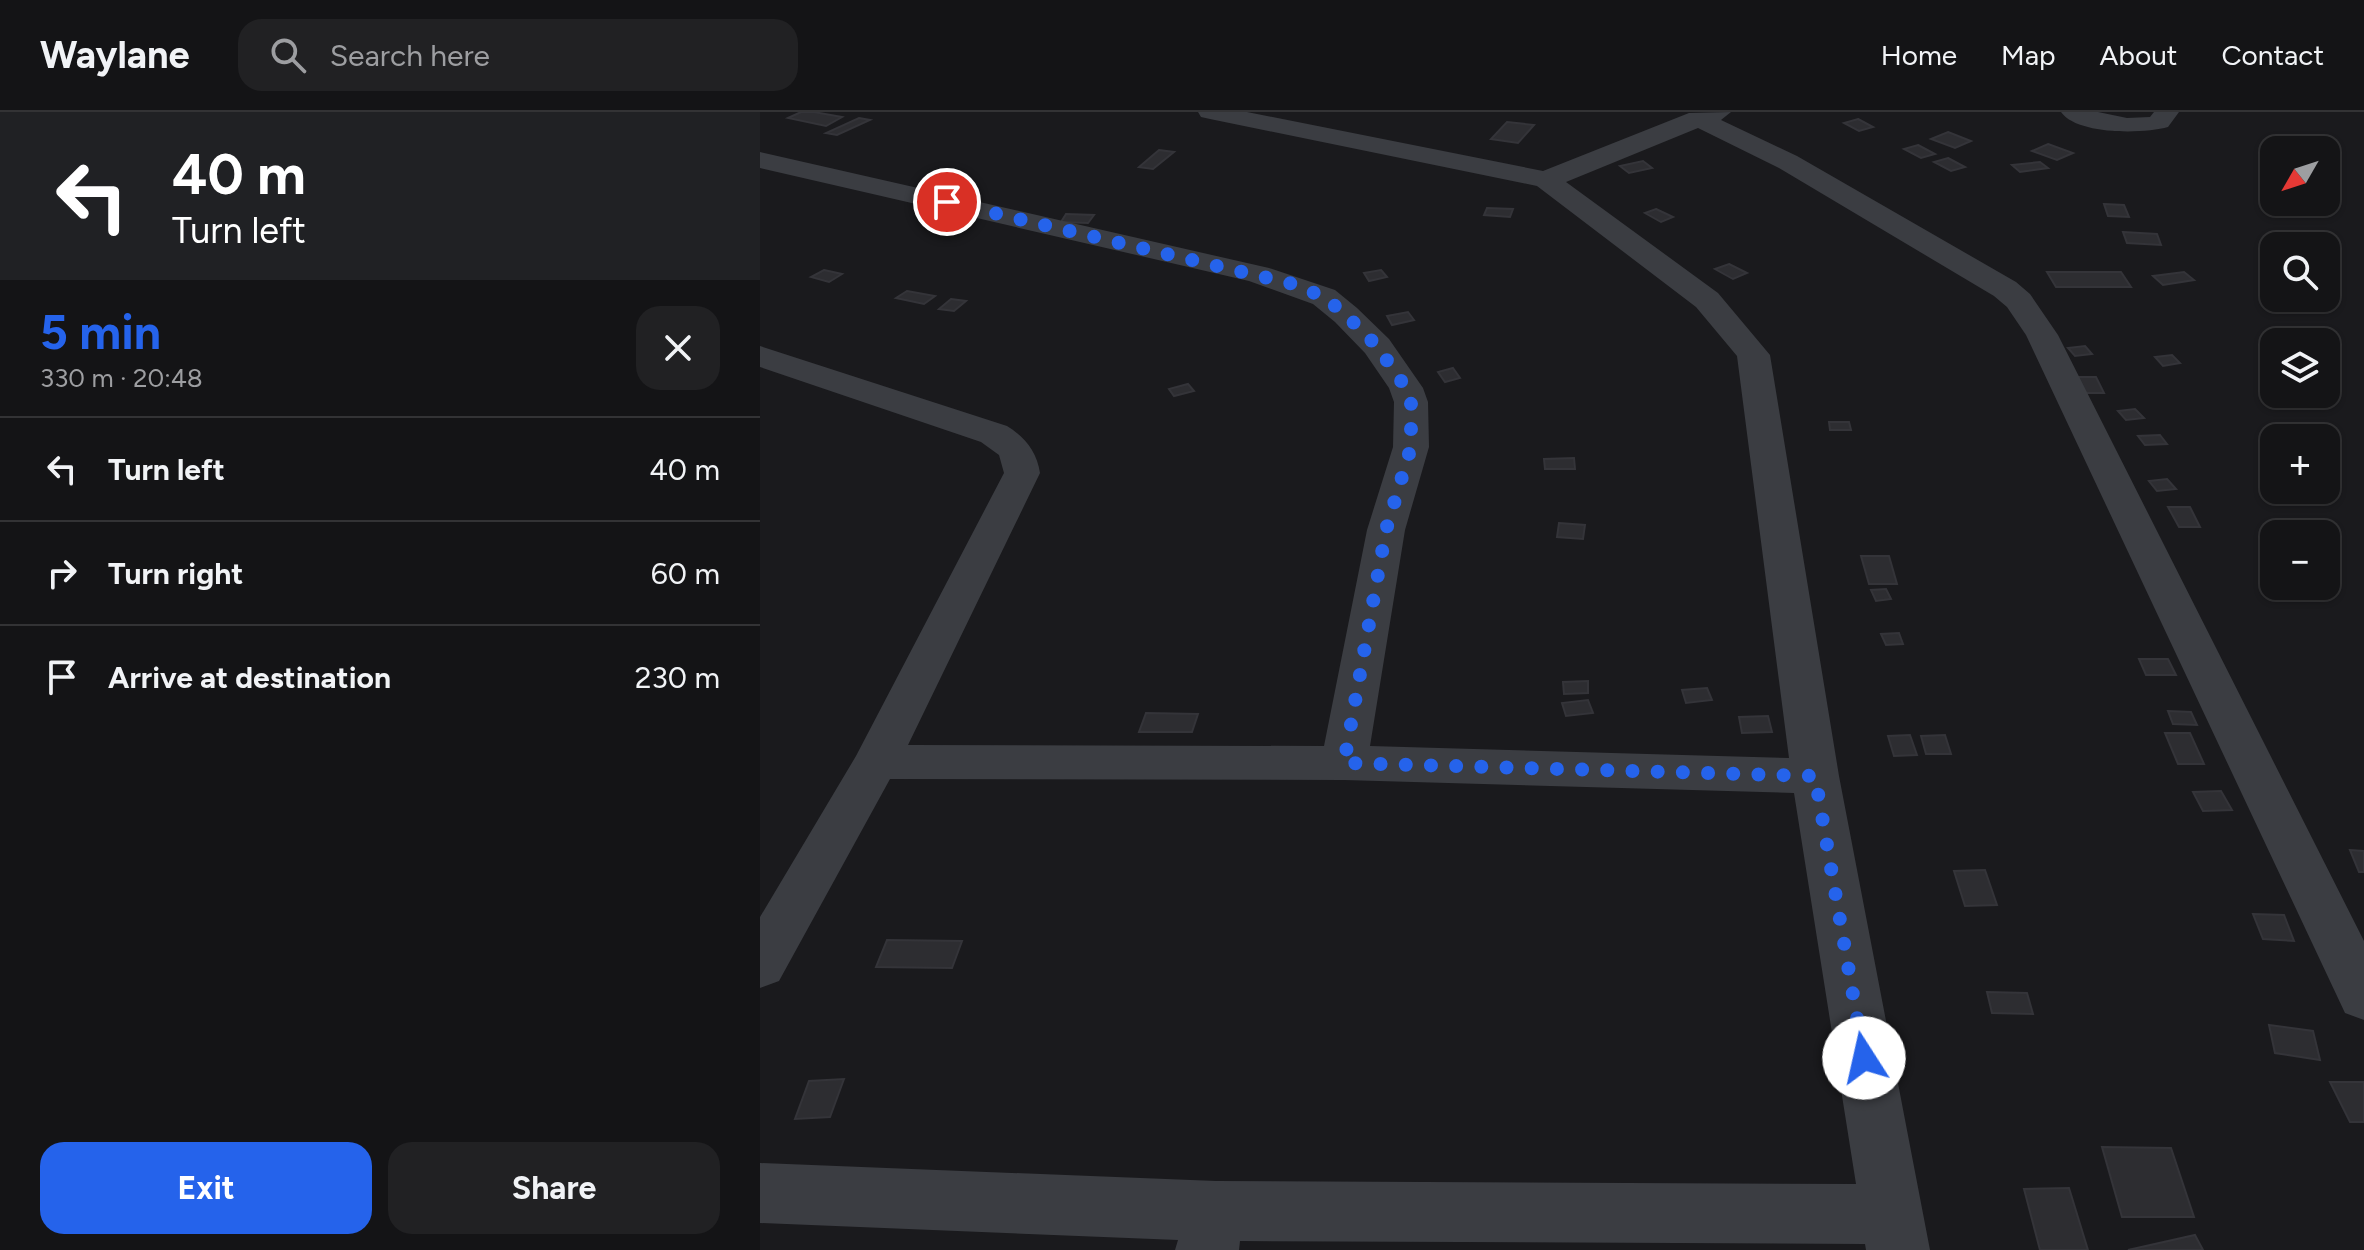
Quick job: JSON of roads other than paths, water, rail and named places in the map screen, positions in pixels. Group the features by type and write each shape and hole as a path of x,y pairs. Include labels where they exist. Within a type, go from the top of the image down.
{"street":[{"path":"760,1193 1212,1231 1895,1232 1815,776 1753,355 1707,300 1546,180 1299,119 1210,112"},
{"path":"2073,112 2134,126 2159,122 2167,112"},
{"path":"1546,180 1708,115 2005,289 2019,301 2042,335 2364,996"},
{"path":"760,160 1258,274 1324,297 1377,346 1406,388 1411,402 1411,447 1386,530 1344,763"},
{"path":"760,356 994,434 1014,448 1021,460 1022,473 876,762 760,965"},
{"path":"876,762 1344,763 1815,776"}]}
